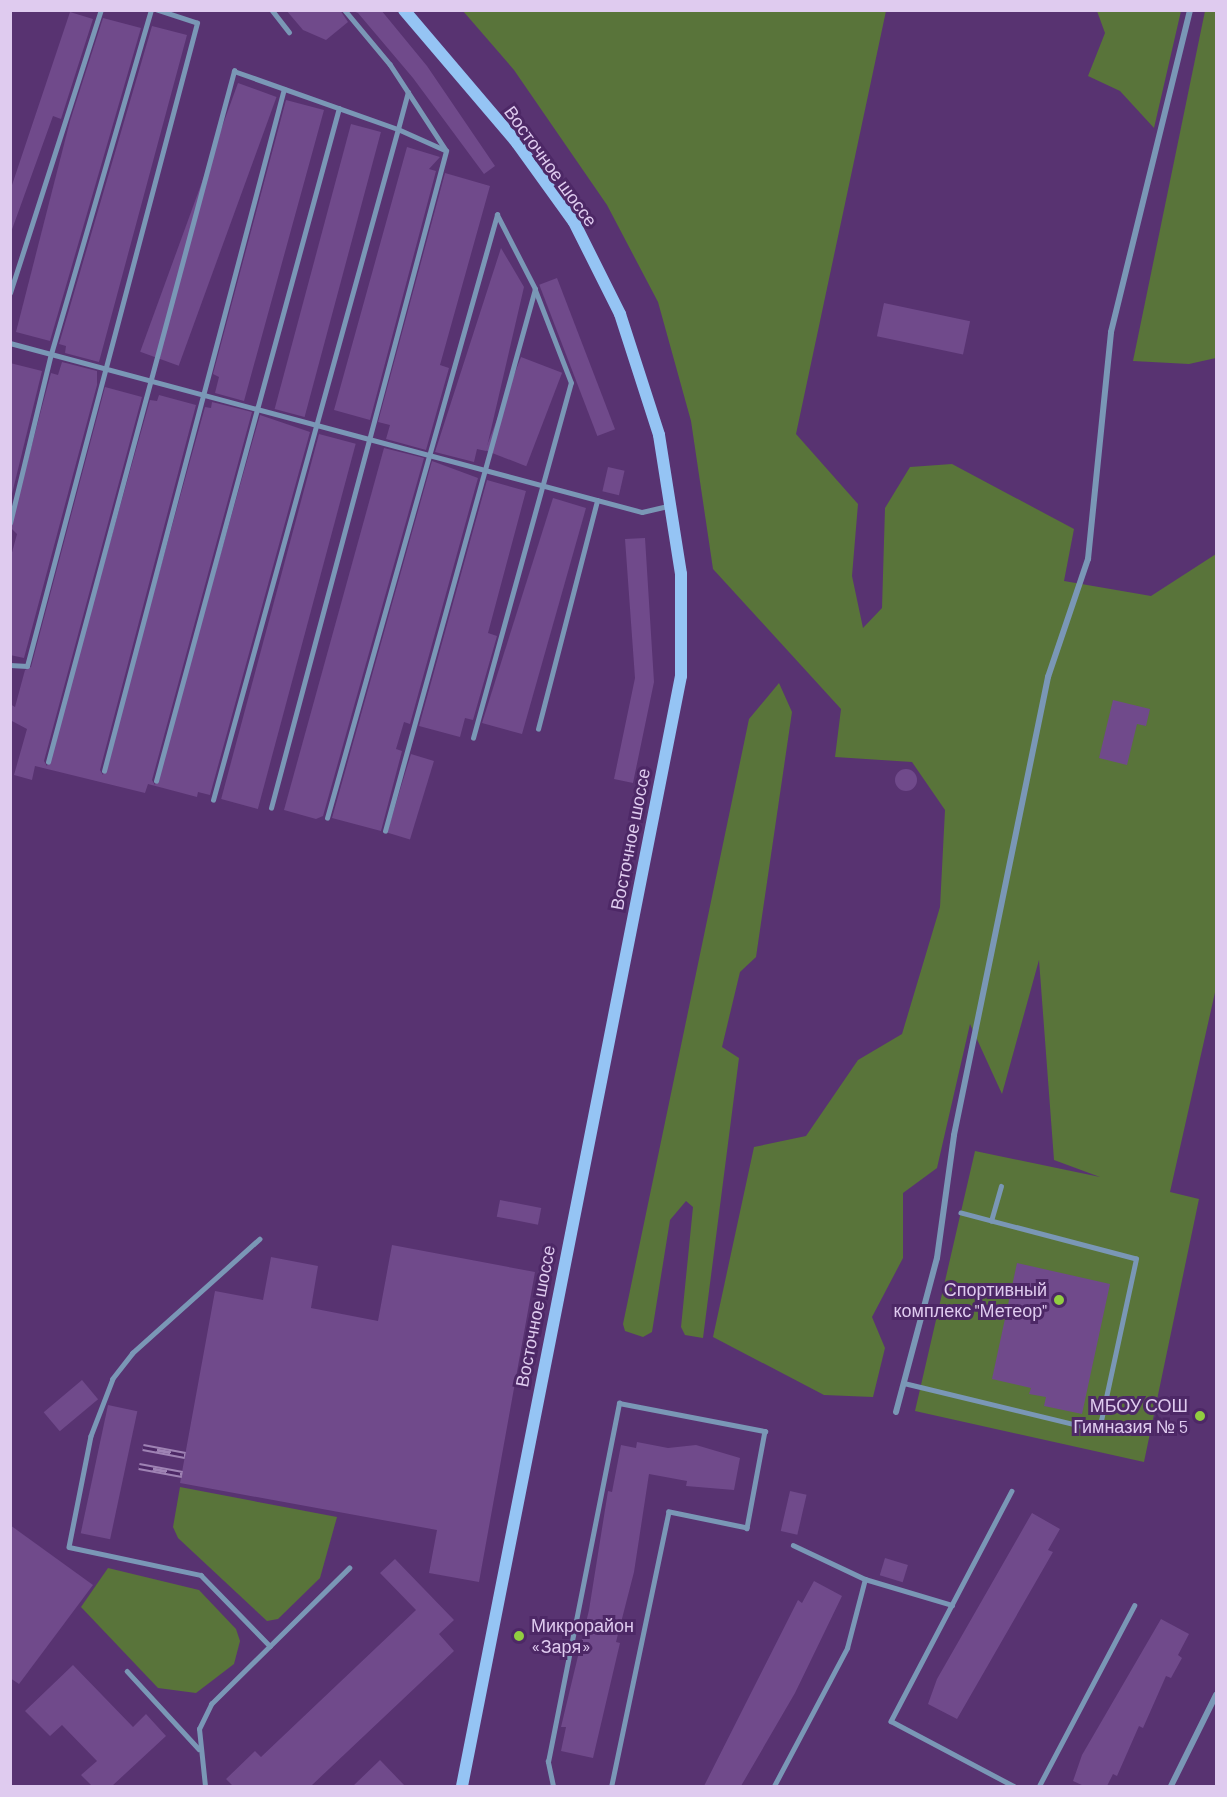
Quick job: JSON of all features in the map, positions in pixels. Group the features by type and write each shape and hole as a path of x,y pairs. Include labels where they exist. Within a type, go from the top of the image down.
{"main road":[{"name":"Восточное шоссе","path":"404,10 517,143 574,222 620,314 659,435 674,504 681,574 681,676 473,1741 462,1786"},
{"name":"Восточное шоссе","path":"469,1786 473,1741"}],"street":[{"path":"896,1412 937,1258 954,1135 1048,677 1088,559 1111,332 1190,10"},
{"path":"1171,1786 1216,1695"}],"lane":[{"path":"10,293 101,10"},
{"path":"10,524 51,354 150,10"},
{"path":"10,665 27,666 197,23 157,10"},
{"path":"272,10 289,32"},
{"path":"271,808 446,151 408,92 344,10"},
{"path":"48,762 234,71 398,129 446,151"},
{"path":"104,771 284,88"},
{"path":"213,800 408,92"},
{"path":"156,781 339,108"},
{"path":"327,818 426,454 497,215 535,289 571,383 473,738"},
{"path":"384,831 535,289"},
{"path":"10,343 642,512 674,504"},
{"path":"538,729 597,501"},
{"path":"991,1221 1001,1186"},
{"path":"904,1383 1099,1430 1136,1259 961,1213"},
{"path":"260,1239 133,1353 112,1378 91,1436 69,1547 201,1575 270,1646"},
{"path":"555,1786 548,1762 619,1403 765,1431 747,1528 669,1512 612,1786"},
{"path":"1012,1491 891,1721 1014,1786"},
{"path":"793,1545 865,1579 952,1605"},
{"path":"205,1786 199,1749 199,1729 211,1704 349,1568"},
{"path":"774,1786 847,1648 865,1579"},
{"path":"1039,1786 1134,1606"},
{"path":"127,1671 199,1749"}],"green space":[{"path":"463,11 886,11 796,434 858,504 852,576 863,628 882,608 885,508 910,467 952,464 1074,529 1064,581 1151,596 1216,554 1216,988 1170,1192 1199,1199 1144,1462 915,1411 975,1151 1100,1177 1054,1160 1039,960 1002,1094 970,1024 937,1168 903,1193 903,1258 872,1317 885,1348 873,1397 824,1395 713,1337 754,1147 806,1136 858,1060 902,1034 940,907 945,810 912,762 835,757 841,709 713,569 691,421 658,302 607,205 514,70"},
{"path":"1097,11 1181,11 1154,128 1120,91 1088,76 1105,33"},
{"path":"1205,11 1216,11 1216,358 1189,364 1133,361"},
{"path":"779,683 792,712 756,957 740,972 722,1047 739,1058 703,1338 685,1335 681,1327 693,1207 686,1201 670,1220 652,1332 643,1337 625,1331 623,1324 749,719"},
{"path":"180,1487 337,1517 320,1578 278,1619 267,1621 178,1538 173,1527"},
{"path":"108,1568 199,1590 236,1629 240,1641 234,1664 196,1693 158,1688 81,1607"}],"building":[{"path":"286,10 340,10 348,22 326,40 303,30"},
{"path":"350,10 381,10 427,66 495,166 484,174 413,78 358,13"},
{"path":"70,12 93,19 61,119 53,116 10,235 10,191"},
{"path":"103,18 141,28 50,341 16,332 70,121"},
{"path":"152,26 187,35 99,362 65,353 66,346 59,344"},
{"path":"238,83 277,97 179,366 140,352"},
{"path":"286,100 324,110 244,401 215,393 219,377 213,374"},
{"path":"351,124 381,132 305,417 275,409"},
{"path":"407,147 440,157 429,169 436,171 370,420 334,410"},
{"path":"445,173 490,186 440,365 449,368 426,450 386,439 390,425 378,422"},
{"path":"501,248 524,287 486,451 477,449 474,462 435,452"},
{"path":"557,278 615,429 597,436 539,285"},
{"path":"884,303 970,321 963,355 877,336"},
{"path":"521,357 562,373 526,466 485,450"},
{"path":"62,362 97,371 97,385 24,658 10,655 10,560 17,534 10,527 51,373 58,375"},
{"path":"10,363 42,371 10,502"},
{"path":"105,387 142,397 44,761 47,766 150,400 157,401 159,395 196,405 100,770 103,775 205,407 211,408 212,402 252,412 152,780 155,785 260,415 310,432 210,795 198,792 197,797 148,784 145,793 35,766 32,780 14,775 27,729 10,720 10,704 15,707 25,670 31,667"},
{"path":"319,434 356,444 258,809 221,799"},
{"path":"384,448 424,458 323,816 316,819 284,810"},
{"path":"432,461 478,478 410,724 404,722 396,749 402,751 381,831 332,818"},
{"path":"608,467 625,471 619,495 602,491"},
{"path":"487,480 526,491 488,633 497,636 473,720 465,718 460,737 419,726"},
{"path":"553,498 586,508 522,734 482,723"},
{"path":"645,538 654,682 633,783 614,779 635,678 625,539"},
{"path":"1113,700 1150,709 1146,726 1137,724 1127,765 1099,758"},
{"path":"411,754 434,761 410,839 387,832"},
{"path":"906,769 914,772 917,780 914,788 906,791 898,788 895,780 898,772"},
{"path":"500,1200 541,1208 538,1225 497,1217"},
{"path":"392,1245 535,1272 479,1582 429,1573 437,1530 180,1483 215,1291 263,1300 271,1257 318,1266 311,1308 378,1321"},
{"path":"1017,1263 1110,1284 1082,1414 1044,1406 1046,1397 1029,1394 1031,1388 992,1379"},
{"path":"82,1380 98,1399 60,1431 44,1412"},
{"path":"108,1405 137,1411 110,1539 81,1533"},
{"path":"637,1442 668,1448 696,1445 740,1458 734,1490 686,1486 687,1481 649,1474 634,1572 616,1642 620,1643 593,1758 561,1751 566,1727 561,1727 589,1610 608,1491 612,1492 621,1445 636,1448"},
{"path":"790,1491 807,1495 797,1535 781,1531"},
{"path":"1032,1513 1060,1529 1048,1550 1053,1552 957,1719 928,1704 937,1679"},
{"path":"10,1525 93,1585 19,1684 10,1678"},
{"path":"885,1558 908,1565 903,1582 880,1575"},
{"path":"395,1559 454,1620 439,1634 454,1651 311,1786 233,1786 226,1779 255,1751 261,1757 416,1610 380,1573"},
{"path":"814,1581 842,1596 795,1693 741,1786 704,1786 798,1600 802,1603"},
{"path":"1161,1619 1189,1634 1178,1655 1182,1658 1171,1678 1166,1676 1143,1728 1139,1726 1117,1776 1113,1774 1107,1786 1084,1786 1073,1781 1082,1755"},
{"path":"73,1665 133,1727 146,1714 166,1736 112,1786 92,1786 81,1775 97,1761 62,1725 50,1736 25,1711"},
{"path":"380,1760 405,1786 353,1786"}],"railway":[{"path":"143,1447 185,1455"},
{"path":"139,1466 182,1474"}],"place":[{"name":"Спортивный комплекс \"Метеор\"","path":"1059,1300"},
{"name":"МБОУ СОШ Гимназия № 5","path":"1200,1416"},
{"name":"Микрорайон «Заря»","path":"519,1636"}]}
